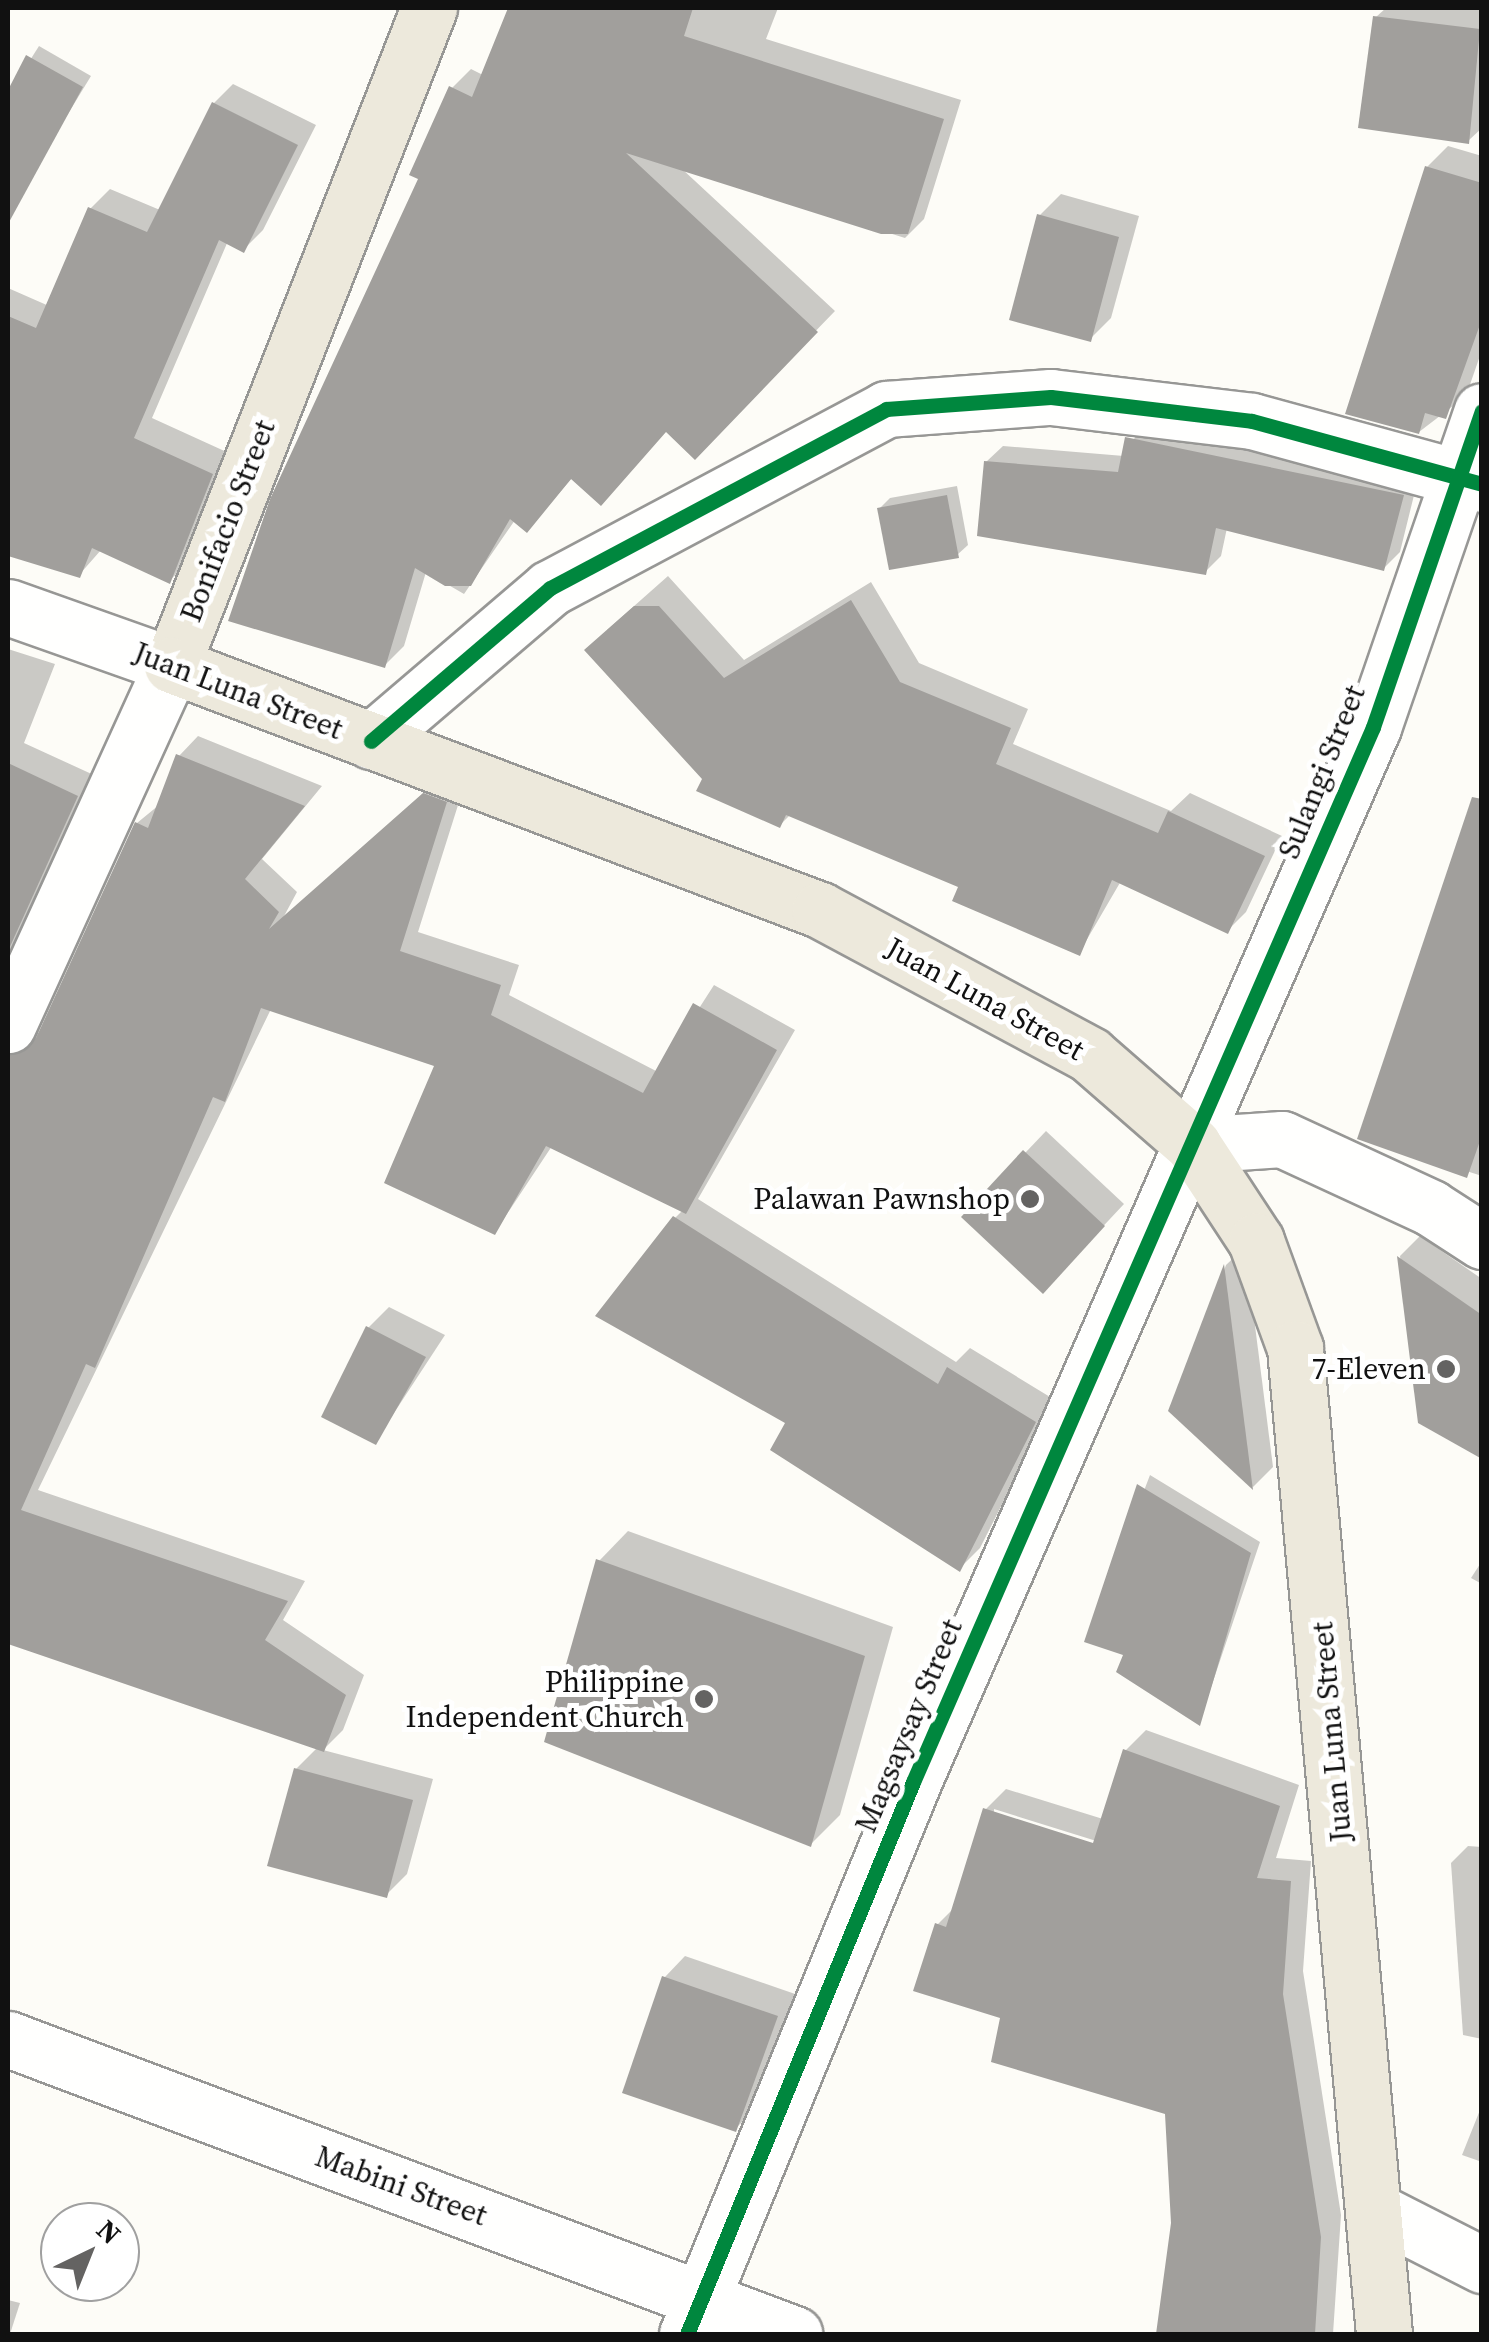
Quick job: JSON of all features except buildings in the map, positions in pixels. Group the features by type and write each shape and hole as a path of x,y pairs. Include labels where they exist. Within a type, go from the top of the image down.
{"main road":[{"name":"Bonifacio Street","path":"172,665 429,8"},
{"name":"Juan Luna Street","path":"172,665 820,910 1090,1055 1194,1145 1256,1240 1295,1348 1378,2212 1384,2334"}],"street":[{"path":"371,741 550,588 886,409 1051,397 1142,408 1252,422 1470,481"},
{"name":"Sulangi Street","path":"1194,1145 1372,727 1470,481 1482,411"},
{"name":"Juan Luna Street","path":"8,607 172,665"},
{"name":"Bonifacio Street","path":"8,1026 172,665"},
{"path":"1194,1145 1282,1139 1482,1241"},
{"name":"Magsaysay Street","path":"694,2316 1194,1145"},
{"name":"Mabini Street","path":"8,2040 694,2316 794,2334"},
{"path":"1378,2212 1482,2265"}],"cycle path":[{"path":"371,741 550,588 886,409 1051,397 1252,421 1482,484"},
{"path":"687,2334 913,1782 1373,727 1482,411"}],"place":[{"name":"Palawan Pawnshop","path":"1030,1199"},
{"name":"7-Eleven","path":"1446,1369"},
{"name":"Philippine Independent Church","path":"704,1699"}]}
